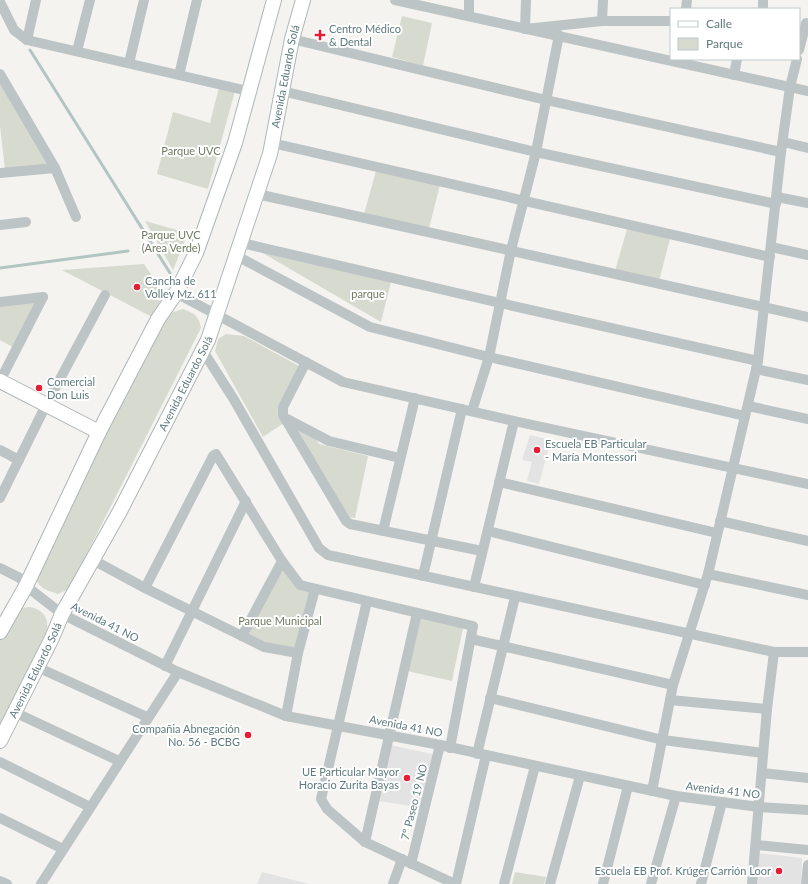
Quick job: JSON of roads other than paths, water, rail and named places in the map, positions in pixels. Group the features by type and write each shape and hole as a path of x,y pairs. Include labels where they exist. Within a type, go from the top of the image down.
{"main road":[{"path":"1,627 26,586 99,432 158,319 176,293 196,253 235,143 274,0"},
{"name":"Avenida Eduardo Solá","path":"0,741 62,614 93,560 203,351 239,249 272,143 292,39 303,0"},
{"path":"0,381 99,432"}],"street":[{"path":"27,40 36,0"},
{"path":"77,51 90,0"},
{"path":"129,63 144,0"},
{"path":"179,75 197,0"},
{"path":"395,0 410,1 525,29 670,59"},
{"path":"469,0 469,15"},
{"path":"525,29 526,0"},
{"path":"602,21 603,0"},
{"path":"0,2 14,30 27,40 248,91"},
{"path":"525,29 602,21 670,21"},
{"path":"800,45 804,23"},
{"path":"424,576 432,540 467,410 489,357 511,250 525,201 536,152 559,35"},
{"path":"292,39 546,100 782,147 808,148"},
{"path":"734,75 737,60"},
{"path":"652,791 673,685 708,574 757,365 782,147 790,87 797,60"},
{"path":"684,62 734,75 808,91"},
{"path":"0,74 56,168 76,217"},
{"path":"282,91 536,152 777,200 808,203"},
{"path":"272,143 525,201 770,252 808,255"},
{"path":"0,173 56,168"},
{"path":"257,194 808,317"},
{"path":"0,225 26,222"},
{"path":"239,249 500,303 757,365 808,380"},
{"path":"239,249 370,326 489,357 745,416"},
{"path":"176,293 343,382 514,421 808,484"},
{"path":"0,498 46,405 105,295"},
{"path":"0,302 43,297 0,381"},
{"path":"203,351 233,398 319,548 328,555 515,597 774,652 808,652"},
{"path":"306,362 283,408 283,415 287,419 343,518 350,524 482,551"},
{"path":"383,531 415,398"},
{"path":"748,406 808,420"},
{"path":"287,419 329,441 400,458"},
{"path":"474,587 514,421"},
{"path":"0,450 19,460"},
{"path":"145,588 215,454 218,455 282,561 298,584 473,626 450,748"},
{"path":"499,482 717,533"},
{"path":"165,666 246,501"},
{"path":"720,521 808,541"},
{"path":"488,531 704,585"},
{"path":"93,560 145,588 242,636 270,648 298,653"},
{"path":"242,636 282,561"},
{"name":"Avenida 41 NO","path":"0,568 20,578 26,586 62,614 178,672 286,716 338,724 388,736 440,745 676,796 759,807 808,810"},
{"path":"708,574 808,595"},
{"path":"286,716 298,653 315,589"},
{"path":"367,601 321,799 327,809 365,842 456,884 482,754 490,698 515,597"},
{"path":"365,842 388,736 418,613"},
{"path":"471,639 673,685"},
{"path":"752,884 767,709 774,652"},
{"path":"37,667 147,717"},
{"path":"40,884 147,717 178,672"},
{"path":"490,698 663,740 763,753"},
{"path":"670,700 767,709"},
{"path":"14,712 120,761"},
{"name":"7º Paseo 19 NO","path":"393,884 406,862 440,745"},
{"path":"0,762 90,807"},
{"path":"504,884 534,766"},
{"path":"762,773 808,778"},
{"path":"550,884 580,776"},
{"path":"602,884 628,786"},
{"path":"651,884 676,796"},
{"path":"700,884 722,802"},
{"path":"0,818 63,849"},
{"path":"756,845 808,850"},
{"path":"806,884 808,865"},
{"path":"0,881 7,884"}],"waterway":[{"path":"30,50 170,273"},
{"path":"0,268 128,251"}],"place":[{"name":"Centro Médico & Dental","path":"320,35"},
{"name":"Cancha de Volley Mz. 611","path":"137,287"},
{"name":"Comercial Don Luis","path":"39,388"},
{"name":"Escuela EB Particular - María Montessori","path":"537,450"},
{"name":"Compañia Abnegación No. 56 - BCBG","path":"248,735"},
{"name":"UE Particular Mayor Horacio Zurita Bayas","path":"407,778"},
{"name":"Escuela EB Prof. Krúger Carrión Loor","path":"779,871"}],"park label":[{"name":"Parque UVC","path":"191,151"},
{"name":"Parque UVC (Area Verde)","path":"171,241"},
{"name":"parque","path":"368,294"},
{"name":"Parque Municipal","path":"280,621"}]}
